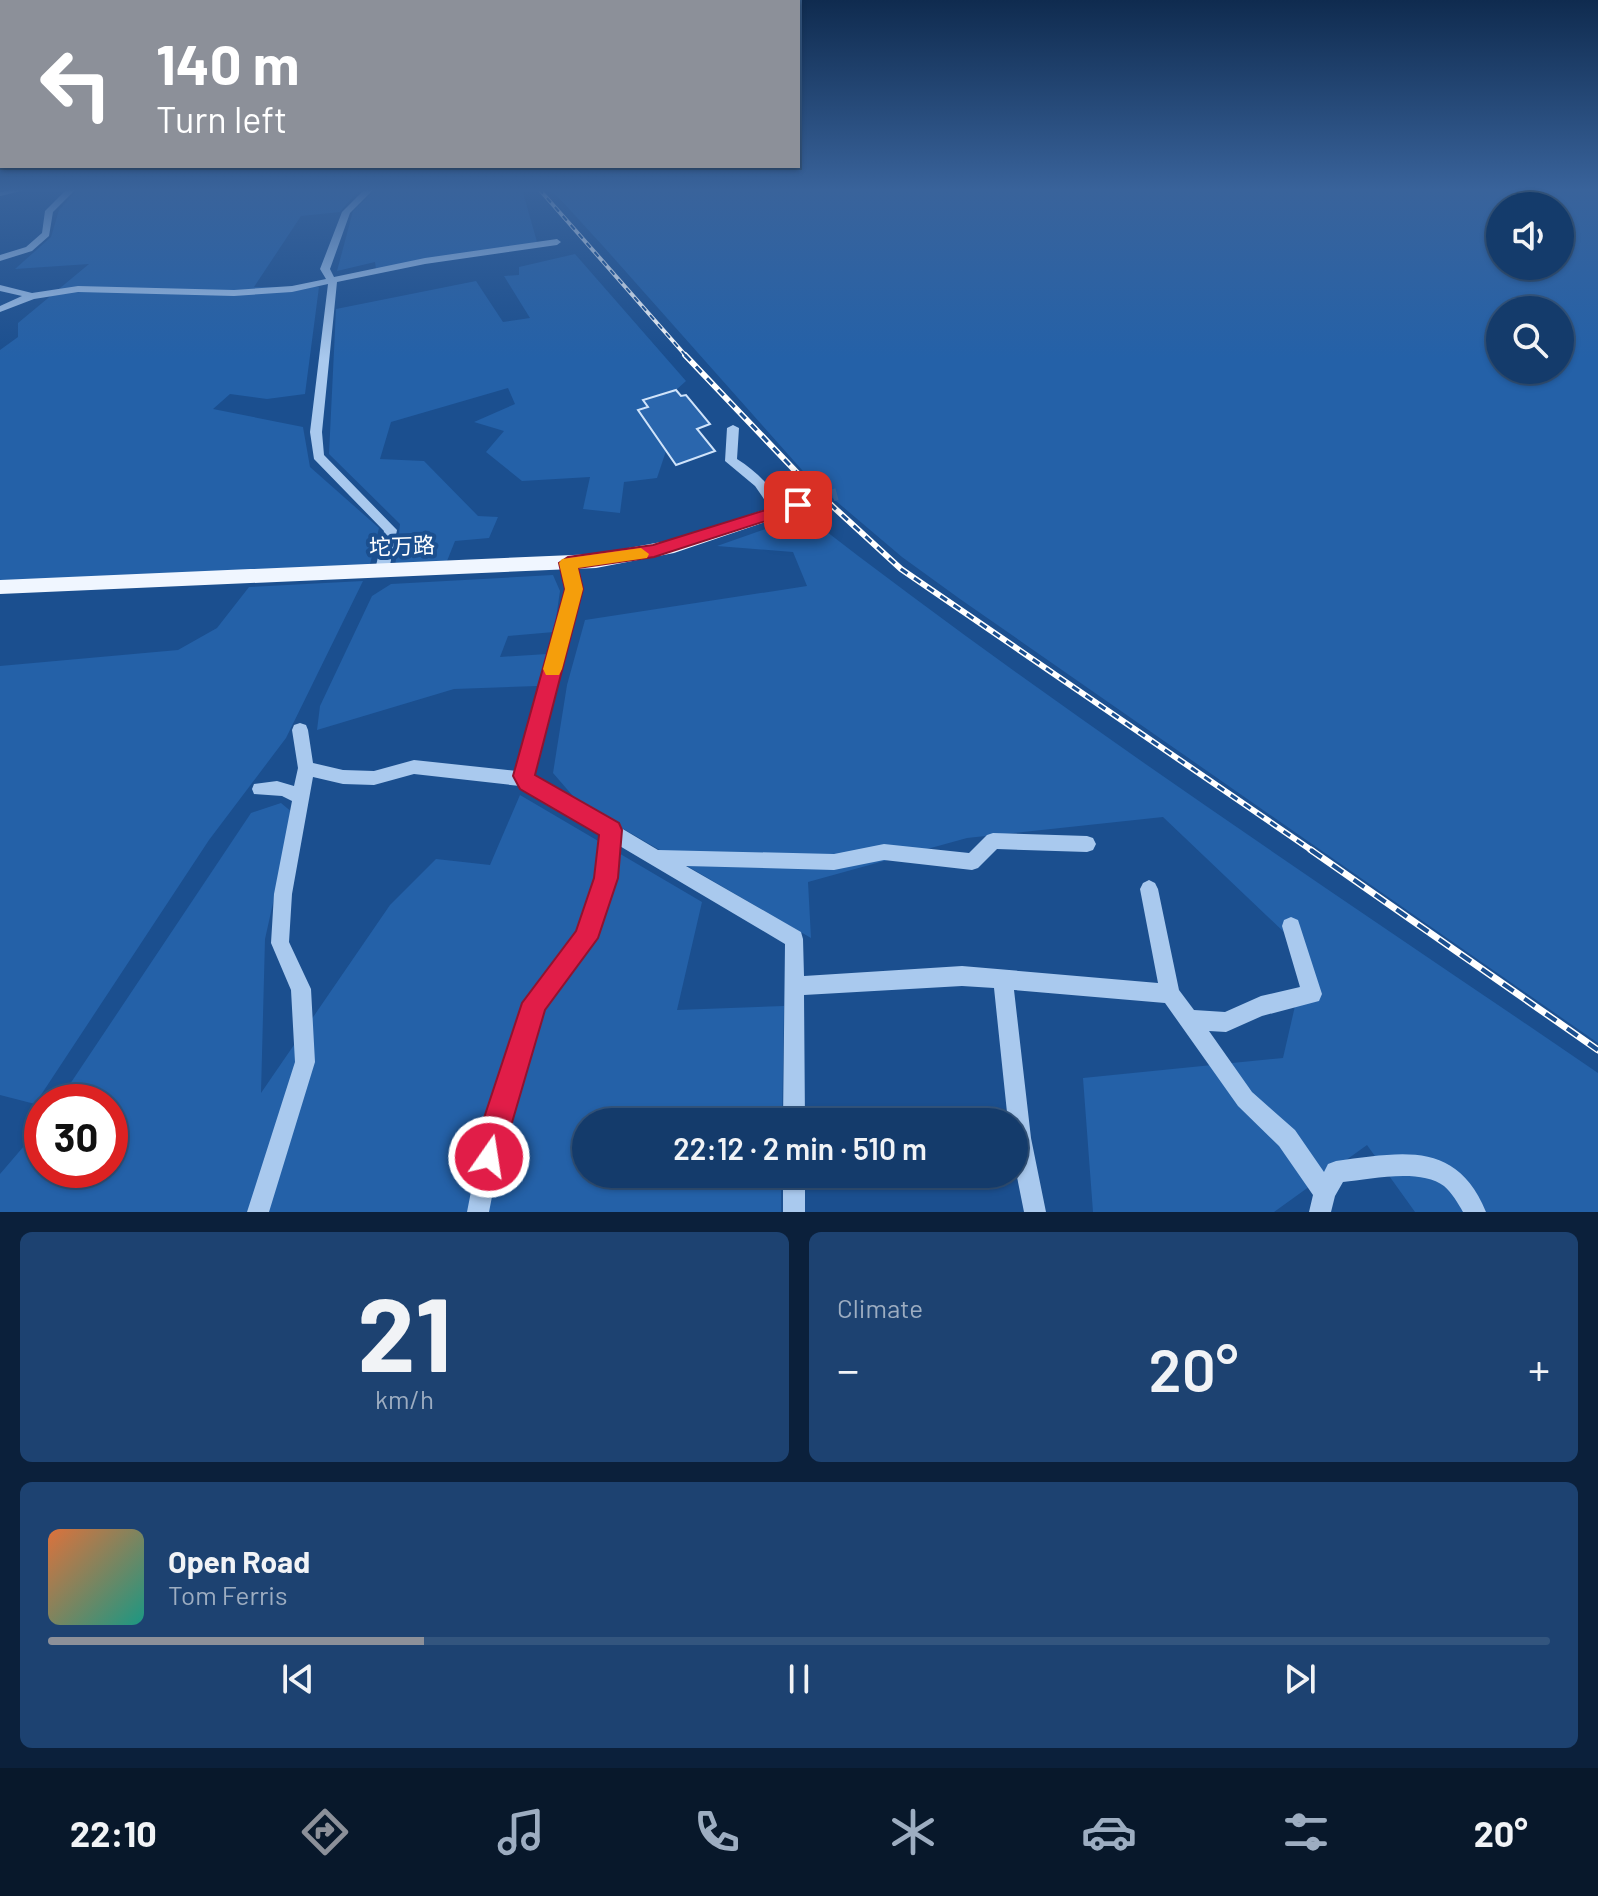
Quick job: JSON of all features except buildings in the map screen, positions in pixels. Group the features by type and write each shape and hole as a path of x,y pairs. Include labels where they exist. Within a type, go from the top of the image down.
{"main road":[{"name":"坨万路","path":"0,587 568,563 654,551 788,508"}],"street":[{"path":"0,258 33,246"},
{"path":"334,246 325,269 333,284 316,432 318,456 391,530 382,570"},
{"path":"1,309 32,296 78,289 234,293 292,289 425,261 532,246"},
{"path":"0,288 32,296"},
{"path":"0,321 8,313 1,309"},
{"path":"733,428 731,461 749,471 788,508"},
{"path":"526,779 524,776 574,589 568,563"},
{"path":"258,1212 305,1062 301,989 280,943 283,894 306,768 300,730"},
{"path":"306,768 343,777 374,778 414,767 526,779 794,939 794,1108"},
{"path":"260,789 280,787 301,799"},
{"path":"478,1212 494,1130 534,1003 585,938 606,878 611,830"},
{"path":"656,856 834,862 884,852 972,862 993,841 1087,844"},
{"path":"1149,889 1170,994 1245,1099 1287,1138 1323,1202"},
{"path":"1189,1020 1226,1022 1261,1006 1312,994 1291,926"},
{"path":"794,986 962,976 1170,994"},
{"path":"1003,980 1020,1138 1035,1212"},
{"path":"1323,1202 1336,1172 1394,1166 1434,1170 1452,1178 1475,1212"},
{"path":"794,1188 794,1212"}],"shaded area":[{"path":"41,246 281,246 254,287 319,287 305,394 267,399 230,394 213,409 303,427 310,467 379,528 369,568 0,582 0,350 18,337 18,323 89,264 15,269"},
{"path":"344,246 516,246 376,269 375,262 337,271"},
{"path":"603,246 1486,246 1486,280 1574,280 1574,246 1598,246 1598,1043 960,599 902,557 810,479"},
{"path":"575,254 686,381 676,390 643,400 648,407 639,410 666,451 657,478 624,482 620,513 583,509 590,477 522,481 486,452 504,431 474,422 515,404 508,388 391,422 380,459 424,461 478,516 498,517 489,538 455,541 445,566 395,567 400,524 329,454 336,309 476,281 503,322 530,318 504,276 519,275 519,267"},
{"path":"805,515 1098,731 1598,1073 1598,1212 1415,1212 1367,1145 1274,1212 1093,1212 1083,1078 1283,1058 1307,954 1163,817 967,838 808,882 811,938 579,803 553,773 567,685 585,620 807,586 793,552 717,546"},
{"path":"553,575 560,591 554,632 508,636 500,657 547,654 537,686 454,689 317,730 320,706 372,596 391,584"},
{"path":"363,581 286,738 209,840 48,1084 24,1084 24,1101 0,1095 0,666 178,650 217,628 249,587"},
{"path":"520,795 702,902 677,1010 784,1006 782,1108 572,1108 572,1188 781,1188 781,1212 0,1212 0,1174 24,1146 24,1188 128,1188 128,1084 70,1084 251,813 281,803 293,813 265,939 261,1093 390,905 436,859 490,865"}],"tunnel":[{"path":"798,505 837,494"}],"railway":[{"path":"589,246 687,357"},
{"path":"685,355 804,480 901,569 1314,852"},
{"path":"1311,850 1598,1050"}],"slow traffic":[{"path":"553,669 574,589 568,563 641,554"}],"route":[{"path":"489,1157 494,1130 514,1075 534,1003 585,938 606,878 611,830 527,782 524,776 574,589 568,563 596,561 674,546 798,505"}]}
